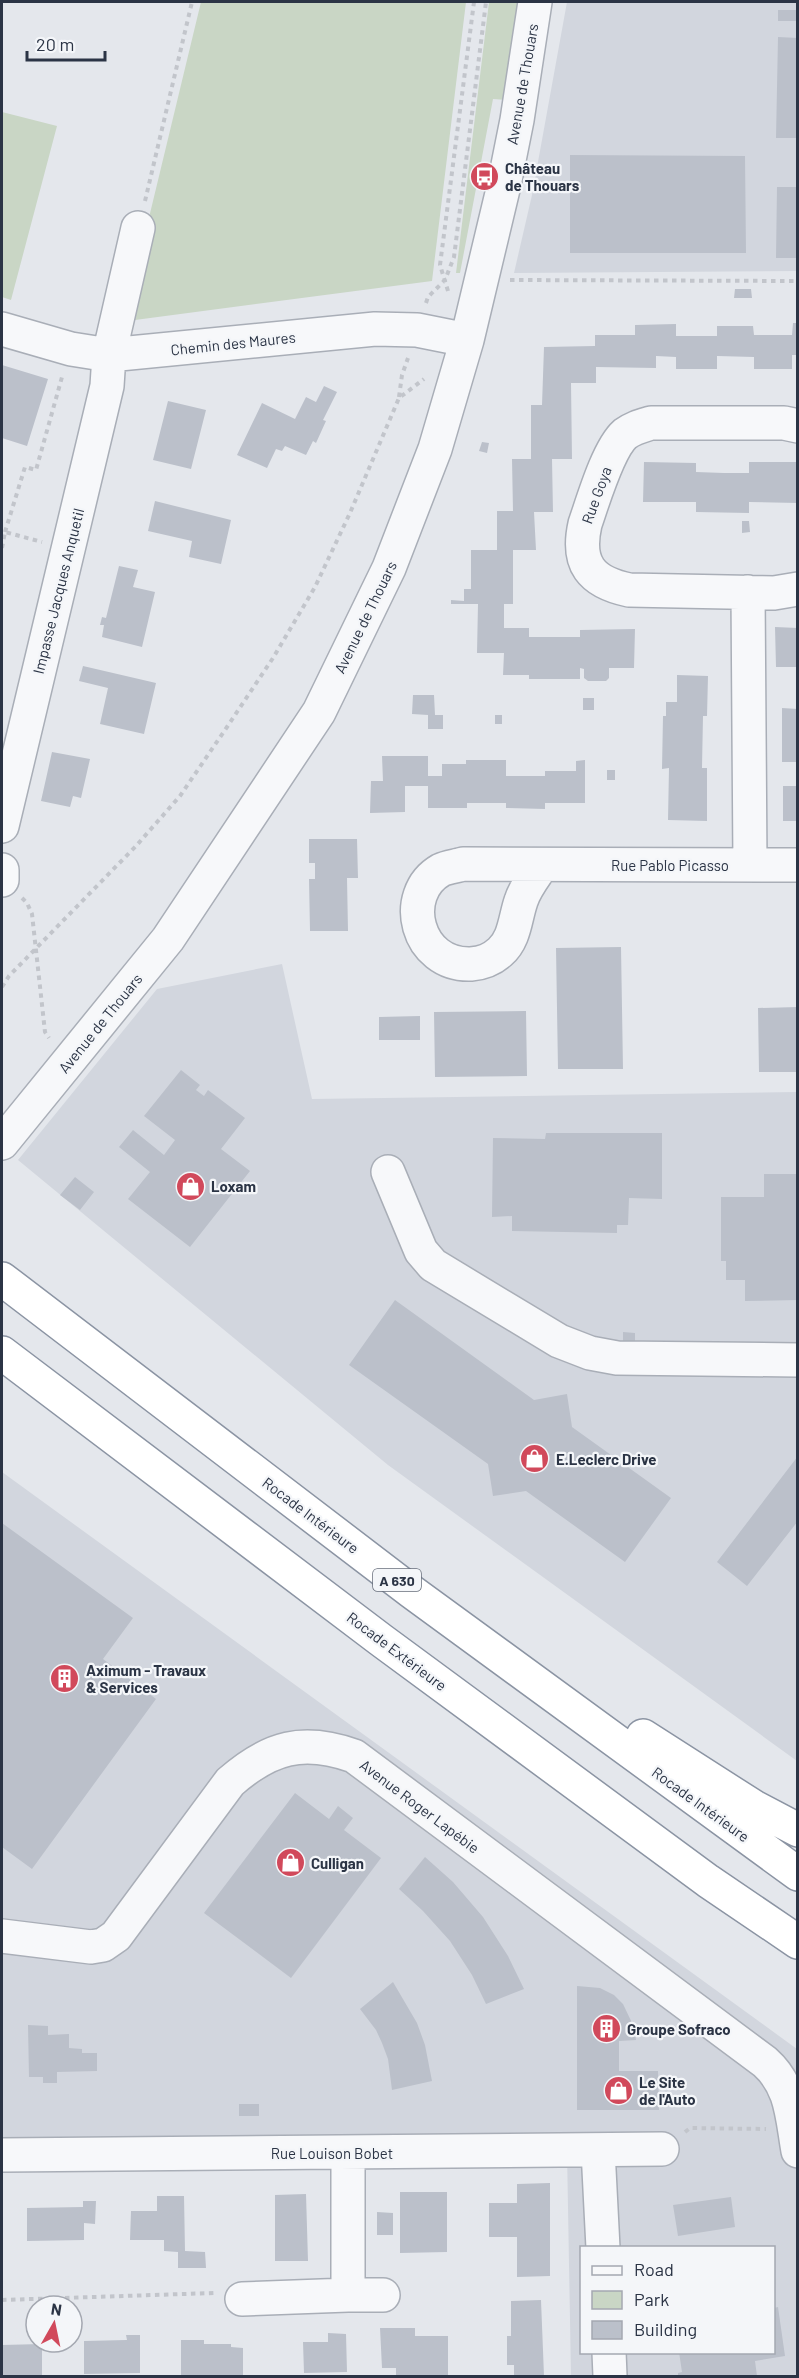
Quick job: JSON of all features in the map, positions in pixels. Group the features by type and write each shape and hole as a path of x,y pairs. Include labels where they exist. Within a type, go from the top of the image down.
{"highway":[{"name":"Rocade Intérieure","path":"2,1279 412,1592 798,1874"},
{"name":"Rocade Extérieure","path":"2,1353 381,1640 708,1881 798,1942"},
{"path":"412,1592 754,1807 798,1830"}],"street":[{"name":"Avenue de Thouars","path":"2,1143 168,939 319,712 389,568 435,449 443,335 504,185 517,120 535,2"},
{"name":"Impasse Jacques Anquetil","path":"2,826 107,386 109,355 138,228"},
{"name":"Chemin des Maures","path":"2,329 71,349 109,355 375,329 443,335"},
{"name":"Rue Goya","path":"798,426 784,423 651,423 635,428 623,436 613,450 585,524 582,552 595,576 610,586 629,590 774,592 798,588"},
{"path":"748,592 750,865"},
{"name":"Rue Pablo Picasso","path":"542,865 798,865"},
{"path":"2,870 2,880"},
{"path":"388,1172 421,1251 433,1265 559,1341 590,1353 617,1358 798,1360"},
{"name":"Avenue Roger Lapébie","path":"2,1936 91,1947 103,1945 116,1936 230,1782 246,1768 262,1757 278,1751 315,1747 334,1749 354,1756 765,2062 777,2073 786,2089 796,2140"},
{"name":"Rue Louison Bobet","path":"2,2155 662,2149"},
{"path":"598,2150 603,2246"},
{"path":"348,2152 348,2295"},
{"path":"242,2299 383,2295"},
{"path":"609,2354 610,2376"}],"path":[{"path":"138,228 192,2"},
{"path":"399,398 418,385 435,364 451,308 440,266 474,2"},
{"path":"443,335 428,297 445,280 454,257 486,2"},
{"path":"507,280 798,281"},
{"path":"2,987 9,976 120,863 180,796 241,708 315,587 351,513 399,398 402,375 443,335"},
{"path":"2,548 25,467 36,470 71,349"},
{"path":"5,532 68,550"},
{"path":"2,880 27,903 32,914 38,947 45,1032 54,1043"},
{"path":"662,2149 690,2128 796,2140"},
{"path":"2,2300 223,2293 242,2299"}],"shaded area":[{"path":"567,2 797,2 797,271 514,273 532,195"},
{"path":"282,964 312,1099 797,1092 797,1761 388,1465 18,1160 157,989"},
{"path":"2,1472 797,2049 797,2376 571,2376 567,2151 2,2155"}],"green space":[{"path":"201,2 466,2 432,281 135,320 146,230"},
{"path":"489,2 524,2 507,100 493,99 460,273 456,273"},
{"path":"2,112 57,126 11,300 2,297"}],"building":[{"path":"778,10 798,10 798,21 778,21"},
{"path":"778,37 798,38 798,138 776,138"},
{"path":"570,155 745,156 746,253 570,253"},
{"path":"777,187 798,187 798,258 776,258"},
{"path":"735,289 751,289 752,298 734,298"},
{"path":"793,323 798,323 798,355 792,355 792,369 754,369 754,357 717,356 717,369 676,369 676,357 656,356 656,368 596,367 596,383 571,383 572,459 552,459 553,512 534,512 536,550 513,550 513,604 504,604 504,628 529,628 529,637 580,637 580,630 635,629 634,668 609,668 609,678 606,681 588,681 584,678 584,669 580,668 580,679 529,679 529,675 503,675 504,653 477,653 478,604 451,604 451,600 464,601 464,589 471,589 471,550 497,550 497,511 513,511 512,459 531,459 531,405 542,405 544,347 595,346 595,335 635,335 635,325 676,324 676,336 717,336 717,326 753,326 754,335 792,335"},
{"path":"2,365 48,379 27,446 2,438"},
{"path":"324,386 337,392 323,420 326,421 316,443 313,441 306,455 285,446 282,451 276,449 267,468 237,455 262,403 295,419 306,397 316,402"},
{"path":"168,401 206,410 191,469 153,460"},
{"path":"482,442 489,443 487,453 479,451"},
{"path":"644,462 696,463 696,472 749,473 749,462 798,462 798,503 749,502 749,513 696,512 696,502 643,502"},
{"path":"155,501 231,520 221,564 189,557 192,541 148,531"},
{"path":"742,521 749,521 750,532 742,533"},
{"path":"119,566 138,570 133,587 155,592 142,647 102,637 104,625 100,625 102,617 106,618"},
{"path":"775,627 798,628 798,667 776,667"},
{"path":"83,666 156,683 144,734 100,724 108,688 79,681"},
{"path":"677,675 708,676 707,716 703,716 702,768 707,768 707,821 668,820 669,768 662,769 663,716 666,716 666,702 677,702"},
{"path":"413,695 434,695 435,715 443,715 443,729 428,729 428,715 412,714"},
{"path":"583,698 594,698 594,710 583,710"},
{"path":"782,708 798,709 798,762 782,762"},
{"path":"495,715 502,715 502,724 495,724"},
{"path":"52,752 90,759 81,798 73,796 70,807 41,801"},
{"path":"382,756 428,756 428,776 442,776 442,764 466,764 466,760 506,760 506,776 545,776 545,771 576,771 576,761 585,760 585,803 545,803 545,809 506,808 506,803 467,803 467,808 428,808 428,786 405,786 405,812 370,813 371,781 383,781"},
{"path":"607,770 615,770 615,780 607,780"},
{"path":"783,786 798,786 798,821 783,821"},
{"path":"309,839 357,839 358,878 347,878 348,931 310,931 309,879 315,879 315,863 309,863"},
{"path":"621,947 623,1069 558,1069 556,948"},
{"path":"798,1007 798,1072 759,1072 758,1008"},
{"path":"526,1011 527,1076 435,1077 434,1012"},
{"path":"420,1016 420,1040 379,1040 379,1017"},
{"path":"181,1070 200,1085 196,1090 204,1096 208,1090 245,1118 221,1149 250,1171 190,1247 128,1199 150,1172 119,1147 133,1130 164,1155 175,1140 144,1116"},
{"path":"546,1133 662,1133 662,1199 629,1198 628,1225 617,1225 617,1233 512,1231 512,1216 492,1217 493,1138 545,1139"},
{"path":"764,1174 798,1174 798,1300 745,1301 745,1280 726,1280 726,1261 721,1261 721,1197 764,1197"},
{"path":"75,1177 94,1192 80,1210 60,1195"},
{"path":"395,1300 534,1400 567,1394 572,1427 671,1498 625,1562 526,1491 493,1496 488,1464 349,1365"},
{"path":"623,1332 635,1333 635,1341 623,1341"},
{"path":"798,1456 798,1521 747,1586 717,1562"},
{"name":"Aximum - Travaux & Services","path":"2,1523 133,1618 103,1659 156,1699 32,1869 2,1847"},
{"path":"295,1793 329,1819 338,1806 353,1818 344,1830 381,1858 291,1978 204,1913"},
{"path":"425,1857 453,1882 483,1917 508,1956 524,1989 486,2004 472,1975 450,1941 399,1889"},
{"path":"393,1982 417,2023 425,2045 432,2081 392,2090 388,2059 382,2043 376,2030 360,2009"},
{"path":"577,1986 600,1988 614,1995 623,2004 633,2025 636,2040 619,2041 619,2071 658,2071 659,2110 577,2110"},
{"path":"28,2025 48,2026 48,2035 69,2034 69,2048 82,2049 82,2053 97,2053 97,2071 57,2072 57,2083 43,2083 43,2077 29,2077"},
{"path":"239,2104 259,2104 259,2116 239,2116"},
{"path":"550,2183 550,2276 517,2277 517,2237 489,2237 489,2203 517,2203 517,2184"},
{"path":"400,2192 447,2192 447,2252 400,2253"},
{"path":"306,2194 308,2261 275,2261 275,2195"},
{"path":"157,2196 184,2196 185,2251 205,2252 206,2268 178,2268 178,2252 164,2251 164,2240 130,2240 131,2211 157,2211"},
{"path":"731,2197 735,2227 678,2236 673,2205"},
{"path":"83,2201 96,2201 95,2224 84,2223 84,2240 27,2241 27,2208 83,2207"},
{"path":"377,2212 393,2213 393,2235 377,2235"},
{"path":"541,2300 544,2376 514,2376 514,2365 507,2365 507,2336 511,2336 511,2301"},
{"path":"778,2307 785,2356 755,2361 757,2376 678,2376 678,2373 682,2372 679,2354 775,2354 775,2308"},
{"path":"380,2328 415,2328 415,2336 448,2336 448,2376 396,2376 396,2368 382,2368"},
{"path":"328,2333 346,2334 347,2372 304,2373 303,2342 328,2342"},
{"path":"126,2335 140,2335 140,2373 84,2374 84,2341 127,2340"},
{"path":"181,2340 204,2340 204,2344 231,2344 231,2347 243,2348 243,2376 181,2375"},
{"path":"24,2344 24,2354 42,2354 42,2376 2,2376 2,2345"}],"place":[{"name":"Château de Thouars","path":"484,177"},
{"name":"Loxam","path":"190,1186"},
{"name":"E.Leclerc Drive","path":"535,1459"},
{"name":"Aximum - Travaux & Services","path":"65,1679"},
{"name":"Culligan","path":"290,1863"},
{"name":"Groupe Sofraco","path":"606,2029"},
{"name":"Le Site de l'Auto","path":"618,2091"}]}
